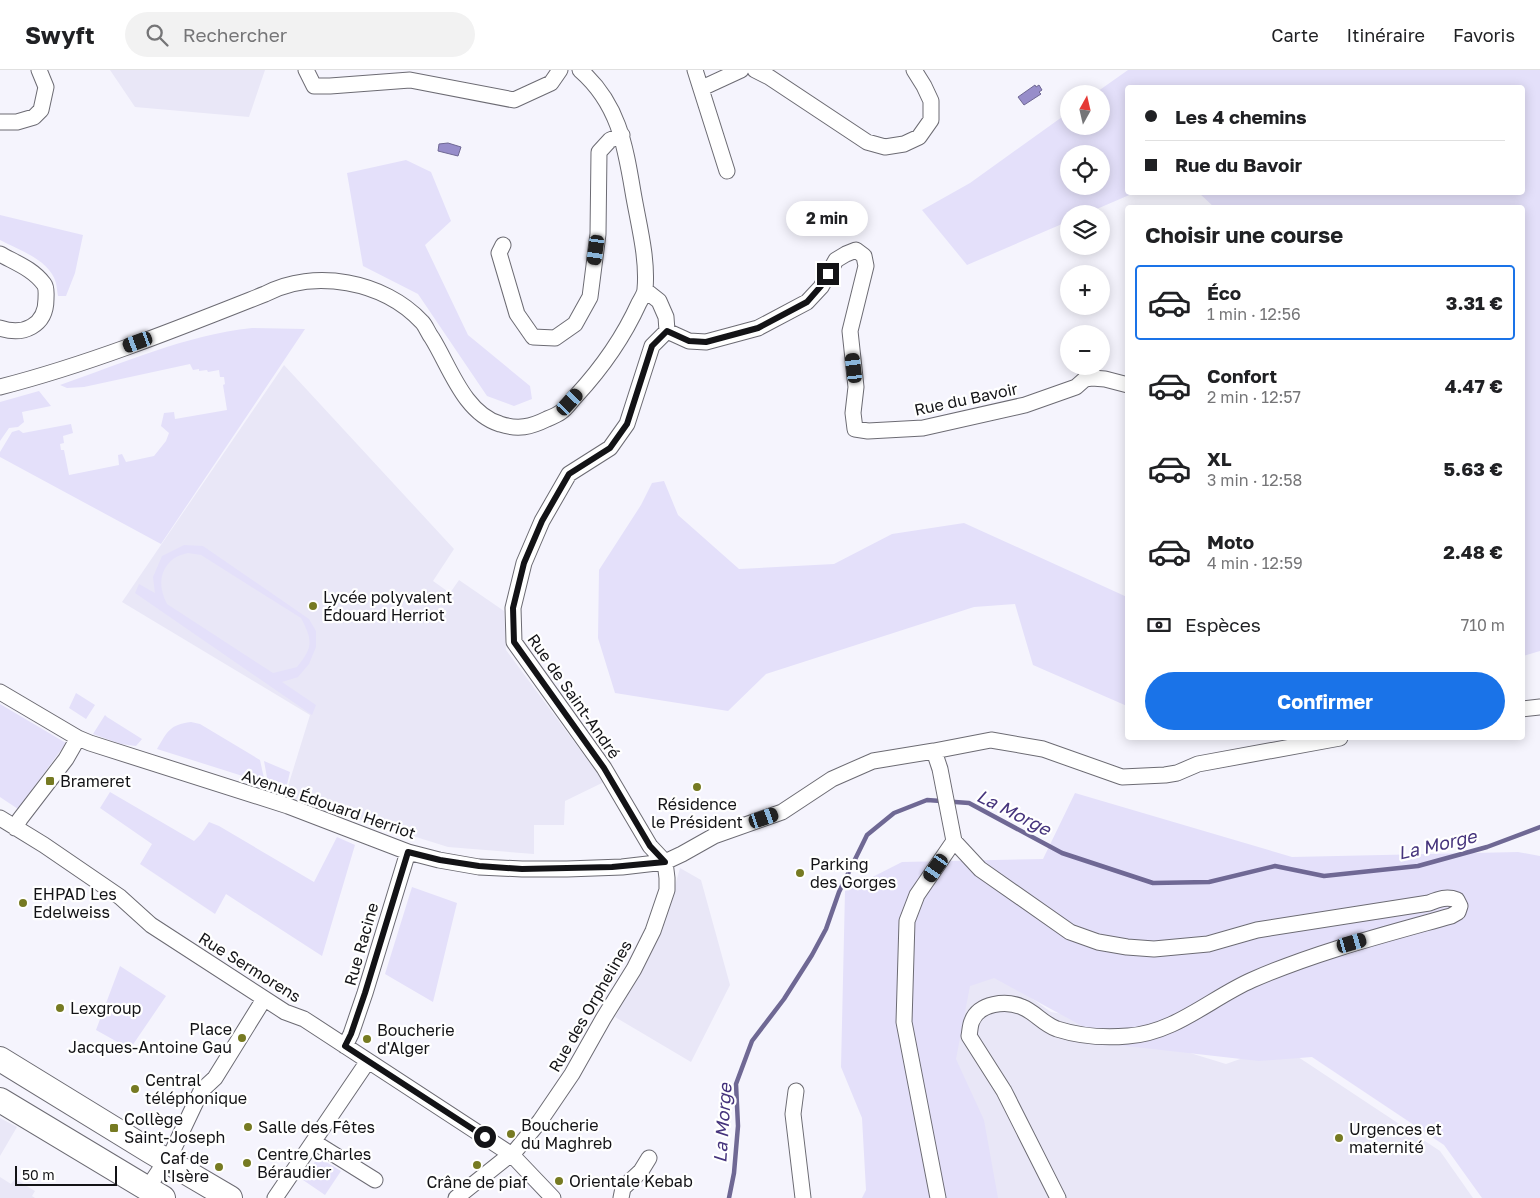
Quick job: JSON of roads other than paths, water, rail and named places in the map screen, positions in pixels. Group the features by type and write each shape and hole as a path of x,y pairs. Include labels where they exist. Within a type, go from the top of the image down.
{"main road":[{"path":"0,1059 230,1198"},
{"path":"0,1100 155,1193"}],"street":[{"path":"0,122 16,122 34,117 41,110 46,87 39,70"},
{"path":"306,70 314,86 410,80 514,100 551,82 560,70"},
{"path":"0,387 45,376 194,322 276,288 308,281 333,280 360,285 396,301 422,322 441,353 458,388 485,417 500,424 515,427 531,426 560,413 590,380 630,322 645,290 645,261 627,154 622,135 598,88 580,70"},
{"path":"695,70 727,171"},
{"path":"702,88 741,70"},
{"path":"755,70 769,77 866,142 886,147 904,144 919,137 931,120 931,102 914,70"},
{"path":"503,245 499,254 517,314 533,337 555,338 575,324 590,298 598,234 599,152 610,140 622,135"},
{"name":"Rue du Bavoir","path":"667,331 689,341 706,342 758,328 807,302 821,286 836,260 856,250 864,256 866,266 850,331 856,387 853,413 855,430 923,428 1025,405 1076,388 1085,379 1092,378 1125,384"},
{"path":"0,254 34,272 46,286 46,304 39,322 27,330 7,331 0,328"},
{"path":"645,290 658,301 666,316 667,331"},
{"name":"Rue de Saint-André","path":"665,862 650,846 604,768 514,642 513,608 524,563 542,521 569,474 610,448 627,424 652,346 667,331"},
{"name":"Avenue Édouard Herriot","path":"0,692 90,744 288,806 408,852 440,860 479,866 522,869 612,867 665,862"},
{"path":"1525,709 1540,708"},
{"path":"15,828 66,758 78,738"},
{"path":"665,862 714,836 782,812 832,779 873,761 991,740 1043,749 1122,777 1171,774 1198,764 1328,740"},
{"path":"934,751 940,769 953,835 980,869 1070,932 1098,942 1154,949 1208,944 1257,930 1429,903 1440,898 1458,900 1460,906 1458,912 1451,916 1352,943 1294,963 1250,981 1181,1021 1157,1030 1131,1036 1101,1037 1058,1029 1049,1026 1022,1007 1005,1003 992,1004 980,1011 972,1020 970,1036 1004,1091 1058,1198"},
{"name":"Rue Sermorens","path":"0,818 44,845 120,897 151,925 285,1012 304,1019 512,1155 553,1198"},
{"path":"938,1198 904,1022 907,921 917,895 953,835"},
{"name":"Rue Racine","path":"345,1046 365,993 408,852"},
{"name":"Rue des Orphelines","path":"456,1198 512,1155 540,1121 572,1074 634,969 653,931 667,890 665,862"},
{"path":"155,1193 166,1160 173,1150 201,1091 215,1078 264,999"},
{"path":"275,1198 368,1061"},
{"path":"796,1091 793,1114 803,1198"},
{"path":"314,1142 375,1180"},
{"path":"621,1198 623,1188 641,1171 649,1158"}],"waterway":[{"name":"La Morge","path":"729,1198 734,1173 738,1126 736,1084 752,1041 784,999 812,955 826,929 839,892 867,835 894,813 927,800 969,803 1062,853 1153,883 1209,882 1275,866 1324,876 1418,866 1487,847 1540,827"}],"place":[{"name":"Lycée polyvalent Édouard Herriot","path":"313,606"},
{"name":"Brameret","path":"50,781"},
{"name":"Résidence le Président","path":"697,787"},
{"name":"Parking des Gorges","path":"800,873"},
{"name":"EHPAD Les Edelweiss","path":"23,903"},
{"name":"Lexgroup","path":"60,1008"},
{"name":"Place Jacques-Antoine Gau","path":"242,1038"},
{"name":"Boucherie d'Alger","path":"367,1039"},
{"name":"Central téléphonique","path":"135,1089"},
{"name":"Salle des Fêtes","path":"248,1127"},
{"name":"Collège Saint-Joseph","path":"114,1128"},
{"name":"Boucherie du Maghreb","path":"511,1134"},
{"name":"Urgences et maternité","path":"1339,1138"},
{"name":"Centre Charles Béraudier","path":"247,1163"},
{"name":"Crâne de piaf","path":"477,1165"},
{"name":"Caf de l'Isère","path":"219,1167"},
{"name":"Orientale Kebab","path":"559,1181"}]}
